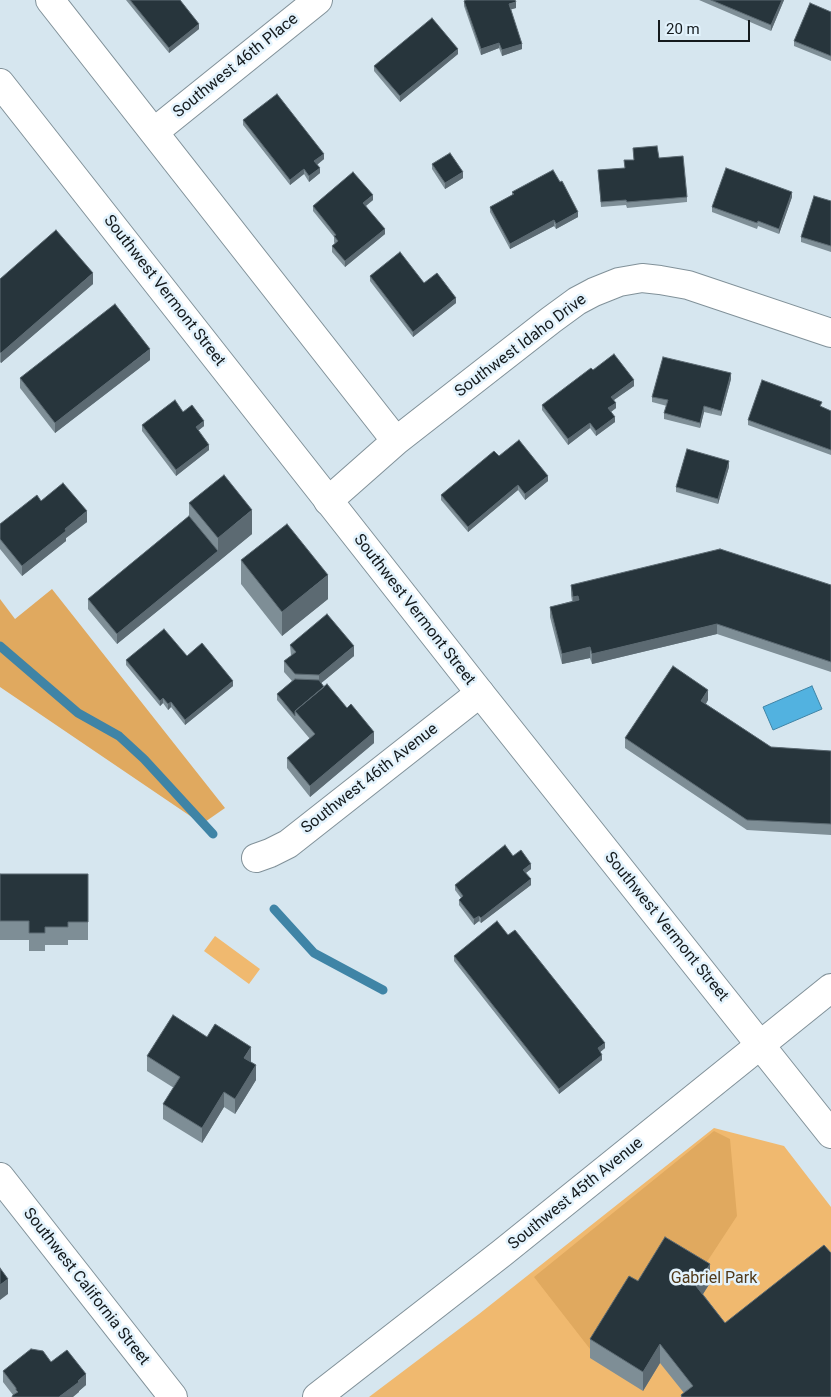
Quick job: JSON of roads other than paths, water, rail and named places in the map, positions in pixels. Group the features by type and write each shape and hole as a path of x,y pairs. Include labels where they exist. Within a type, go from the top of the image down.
{"street":[{"path":"50,0 396,441"},
{"name":"Southwest 46th Place","path":"154,132 318,0"},
{"name":"Southwest Vermont Street","path":"0,83 328,501 831,1134"},
{"name":"Southwest Idaho Drive","path":"328,501 396,441 577,301 619,282 642,278 688,285 831,333"},
{"name":"Southwest 46th Avenue","path":"256,858 288,844 480,693"},
{"name":"Southwest 45th Avenue","path":"317,1397 510,1247 831,988"},
{"name":"Southwest California Street","path":"0,1177 173,1397"}],"water":[{"path":"812,686 822,709 773,730 763,707"}],"waterway":[{"path":"0,646 78,713 119,736 144,759 213,834"},
{"path":"274,909 314,953 383,990"}],"park label":[{"name":"Gabriel Park","path":"714,1279"}]}
